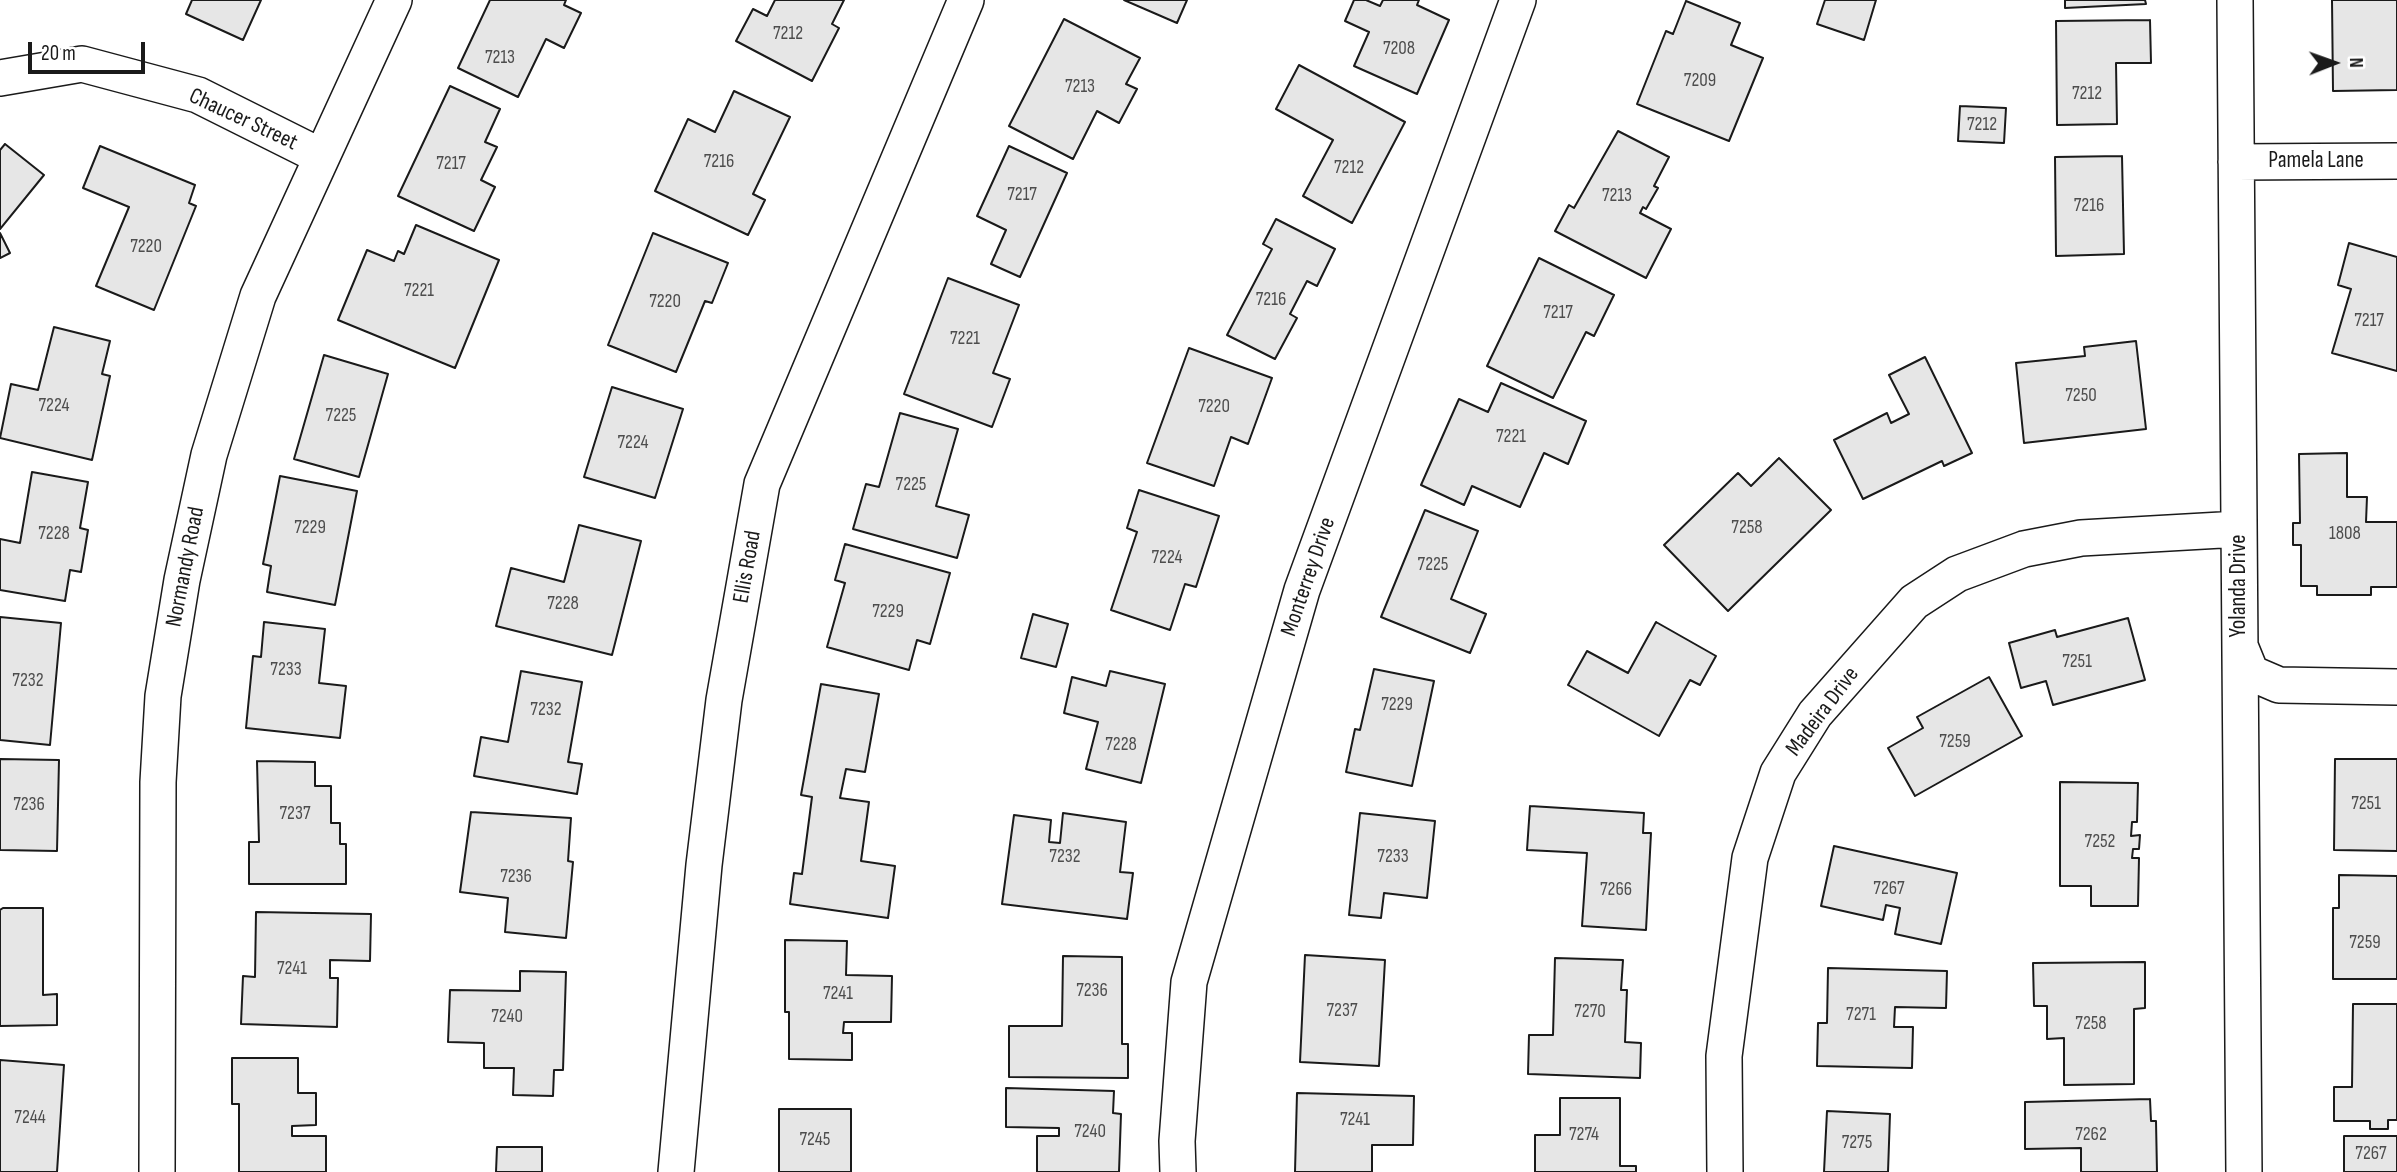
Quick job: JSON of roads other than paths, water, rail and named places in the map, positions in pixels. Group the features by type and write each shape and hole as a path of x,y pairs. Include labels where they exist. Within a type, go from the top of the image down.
{"street":[{"name":"Normandy Road","path":"157,1172 158,782 163,696 182,580 209,455 258,296 320,156 394,0"},
{"name":"Ellis Road","path":"676,1172 704,866 723,714 762,484 966,0"},
{"name":"Monterrey Drive","path":"1178,1172 1177,1141 1189,982 1298,603 1518,0"},
{"name":"Yolanda Drive","path":"2235,0 2244,1172"},
{"name":"Chaucer Street","path":"0,78 82,64 198,95 320,156"},
{"name":"Pamela Lane","path":"2236,162 2397,161"},
{"name":"Madeira Drive","path":"1725,1172 1724,1056 1750,858 1778,773 1815,714 1914,602 1957,574 2024,549 2081,538 2239,529"},
{"path":"2240,646 2251,673 2279,685 2397,687"}]}
